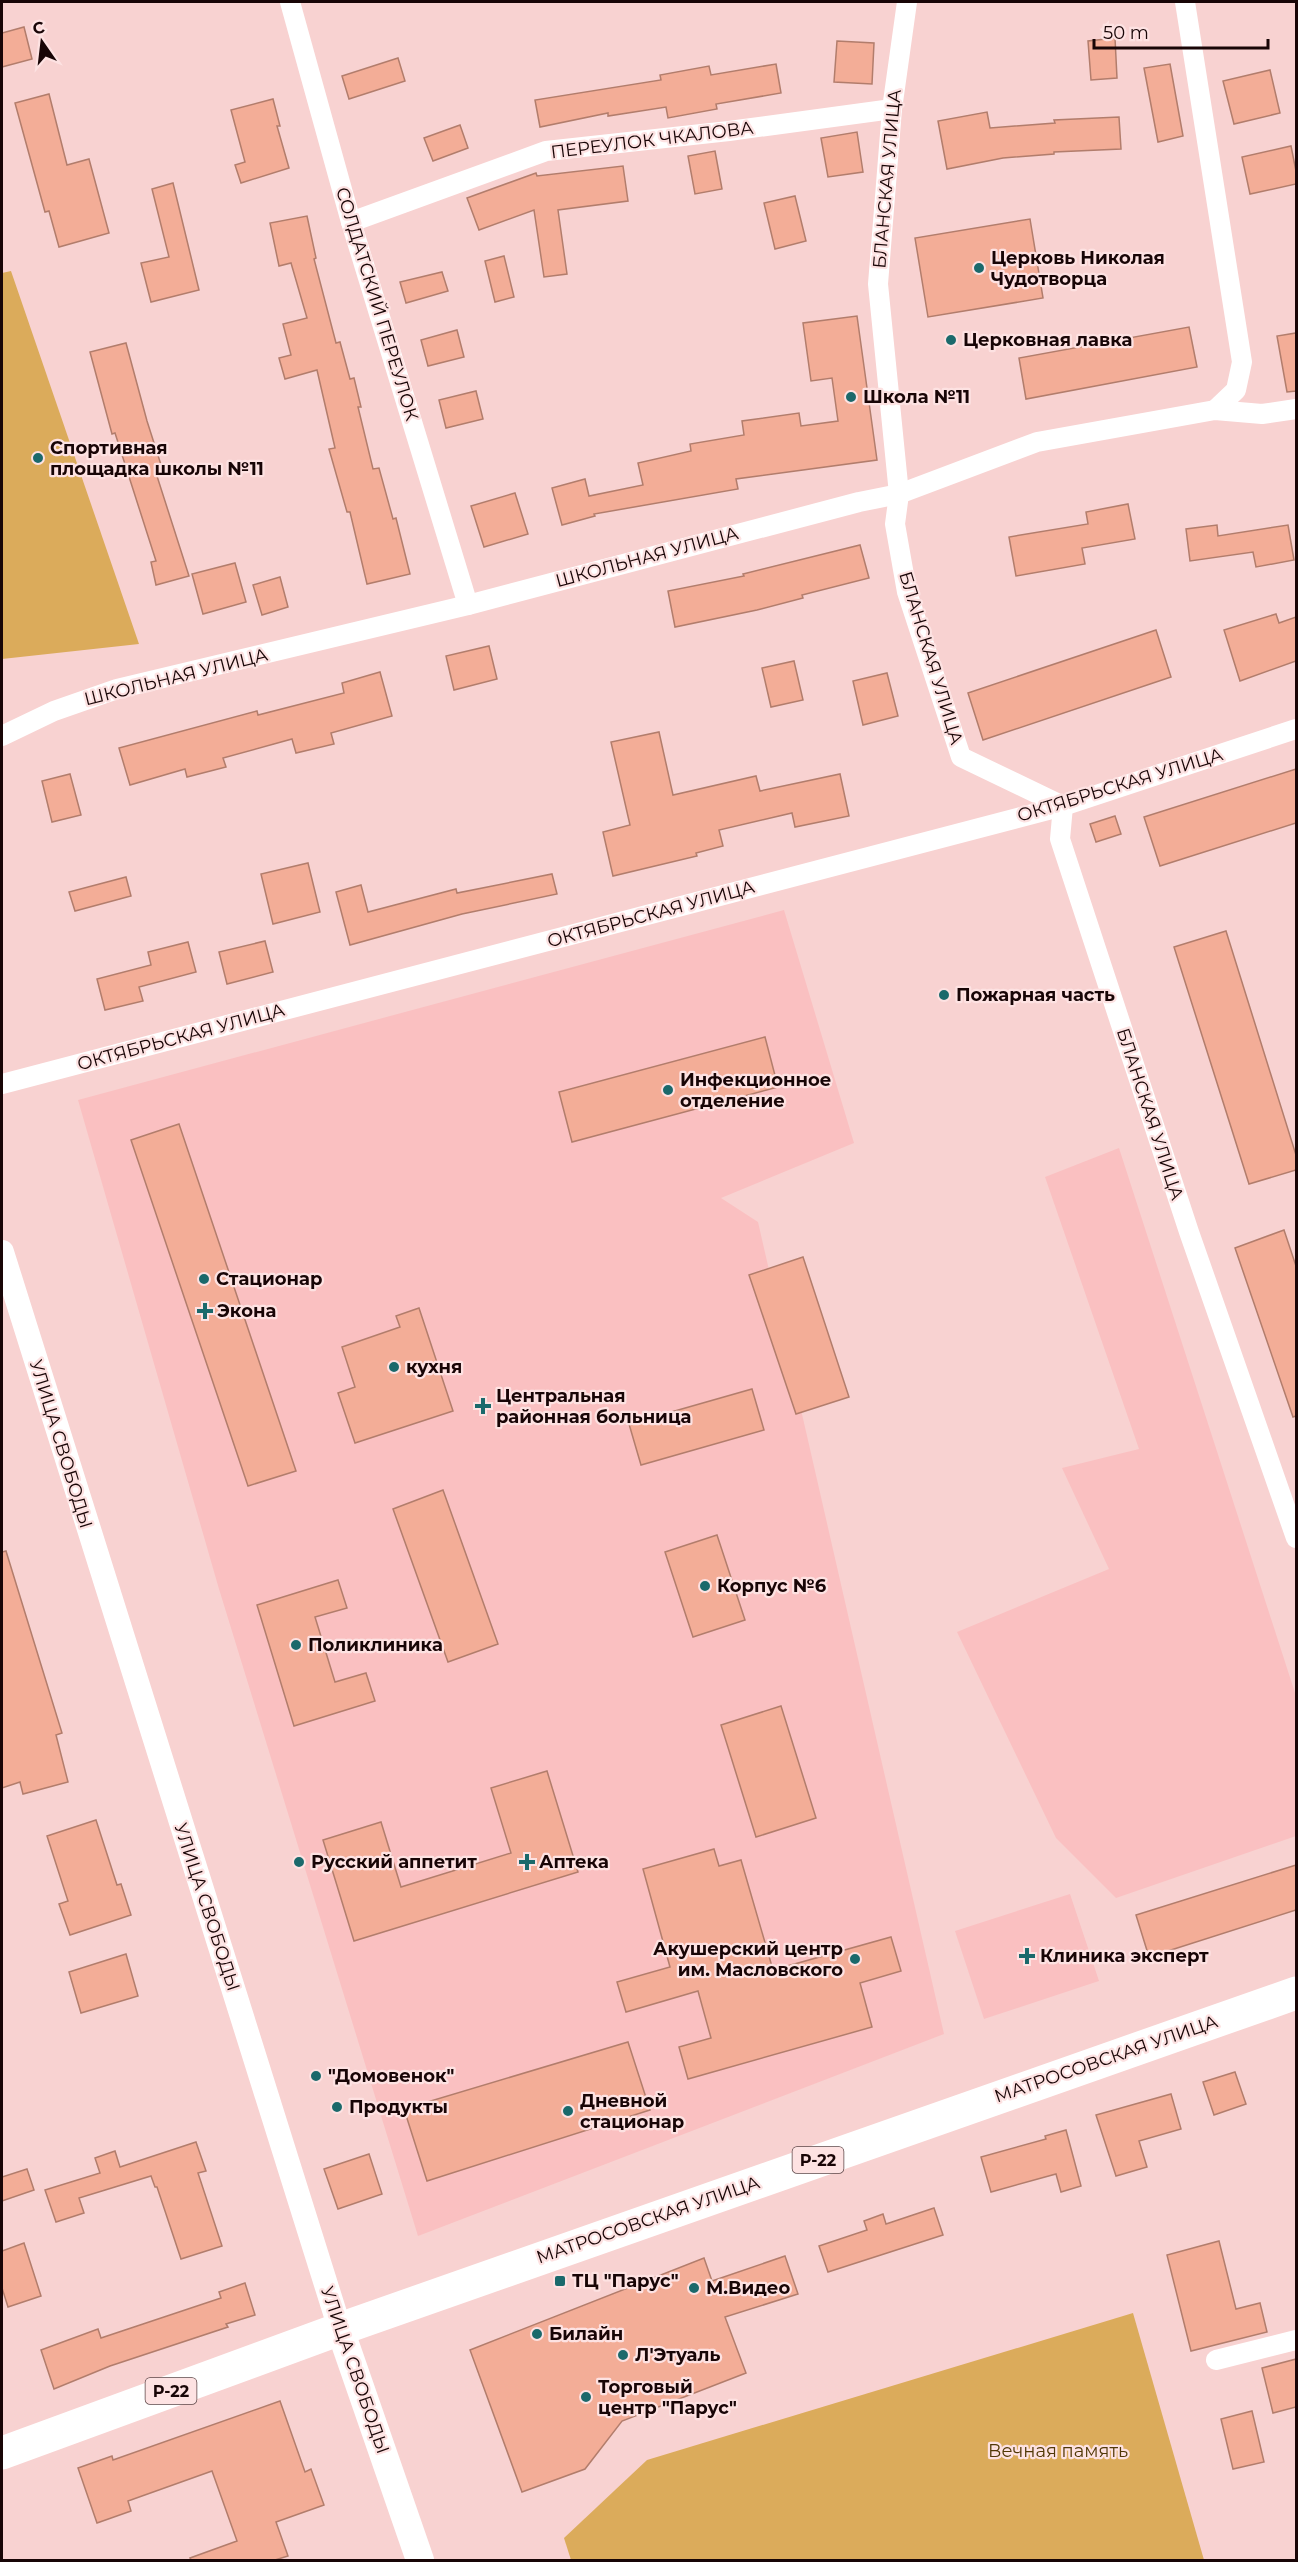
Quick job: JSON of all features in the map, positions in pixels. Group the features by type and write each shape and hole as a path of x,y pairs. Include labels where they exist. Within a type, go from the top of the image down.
{"highway":[{"name":"МАТРОСОВСКАЯ УЛИЦА","path":"3,2445 1296,1993"}],"main road":[{"name":"УЛИЦА СВОБОДЫ","path":"340,2329 420,2560"}],"street":[{"name":"СОЛДАТСКИЙ ПЕРЕУЛОК","path":"290,2 351,222 468,605"},
{"name":"БЛАНСКАЯ УЛИЦА","path":"907,2 892,109 878,284 899,494 895,524 907,591 961,757 1063,806 1060,839 1189,1232 1296,1538"},
{"path":"1185,2 1242,362 1236,390 1215,410"},
{"name":"ПЕРЕУЛОК ЧКАЛОВА","path":"351,222 546,151 729,132 892,109"},
{"name":"ШКОЛЬНАЯ УЛИЦА","path":"2,736 54,711 117,689 468,605 859,502 899,494 1037,442 1215,410 1262,414 1296,410"},
{"name":"ОКТЯБРЬСКАЯ УЛИЦА","path":"2,1084 1063,806 1296,729"},
{"name":"УЛИЦА СВОБОДЫ","path":"2,1252 340,2329"},
{"path":"1216,2360 1296,2340"}],"shaded area":[{"name":"Центральная районная больница","path":"784,910 854,1143 721,1198 758,1222 944,2034 418,2236 219,1589 78,1100"},
{"path":"1119,1148 1296,1696 1296,1836 1116,1898 1056,1838 957,1632 1109,1569 1062,1468 1139,1449 1045,1177"},
{"name":"Клиника эксперт","path":"1070,1894 1099,1981 984,2019 955,1931"}],"green space":[{"name":"Спортивная площадка школы №11","path":"11,271 139,644 2,659 2,273"},
{"name":"Вечная память","path":"1133,2313 1204,2560 571,2560 564,2538 647,2460"}],"building":[{"path":"24,27 32,59 2,67 2,33"},
{"path":"1115,38 1117,78 1091,80 1088,41"},
{"path":"837,41 874,43 872,84 834,82"},
{"path":"398,58 405,81 349,99 342,76"},
{"path":"776,64 781,93 716,104 717,109 668,118 666,107 608,116 608,113 540,127 535,100 661,80 660,75 709,66 711,75"},
{"path":"1170,64 1183,136 1158,142 1144,68"},
{"path":"1270,70 1280,113 1234,124 1223,81"},
{"path":"49,94 67,165 89,159 109,233 59,247 49,211 45,212 15,103"},
{"path":"273,99 280,126 277,126 289,168 241,183 235,165 245,162 231,110"},
{"path":"987,112 990,128 1055,123 1054,120 1119,117 1121,149 1054,152 1054,154 1003,158 947,169 938,121"},
{"path":"460,125 468,148 433,161 424,138"},
{"path":"857,132 863,172 828,177 821,138"},
{"path":"1291,146 1296,184 1250,194 1242,157"},
{"path":"715,151 722,189 695,194 688,156"},
{"path":"623,166 628,201 558,210 567,274 544,277 534,210 479,230 467,198 536,173 537,176"},
{"path":"173,183 199,290 151,302 141,263 169,257 152,189"},
{"path":"795,196 806,241 775,249 764,203"},
{"path":"307,216 316,258 314,259 336,343 340,342 350,379 354,378 361,407 358,407 373,469 379,468 393,519 396,518 410,574 367,584 350,512 347,512 329,449 335,448 317,370 285,379 279,358 291,355 283,324 307,318 291,263 279,266 270,223"},
{"name":"Церковь Николая Чудотворца","path":"1030,219 1043,298 928,317 915,238"},
{"path":"504,256 514,297 495,302 485,261"},
{"path":"442,272 448,291 406,303 400,282"},
{"path":"857,316 877,460 736,479 738,489 594,514 595,516 562,525 552,488 585,479 589,496 643,485 638,463 691,451 690,444 744,435 742,421 799,413 801,426 838,421 832,378 811,381 803,323"},
{"path":"1189,327 1197,367 1026,399 1019,358"},
{"path":"457,330 464,357 428,366 421,340"},
{"path":"1296,333 1296,391 1287,392 1277,336"},
{"path":"126,343 163,471 156,473 189,576 156,585 151,562 156,561 115,433 112,434 90,352"},
{"path":"476,391 483,419 446,428 439,400"},
{"path":"515,493 528,534 484,547 471,506"},
{"path":"1128,504 1135,539 1082,548 1085,564 1016,576 1009,537 1088,524 1086,512"},
{"path":"1217,525 1218,536 1288,525 1294,560 1256,567 1253,552 1190,561 1186,529"},
{"path":"860,545 869,578 802,595 803,598 757,610 675,627 668,591 744,576 743,574"},
{"path":"235,563 246,602 203,614 192,574"},
{"path":"280,577 288,607 262,615 253,585"},
{"path":"1276,614 1279,623 1296,617 1296,661 1240,681 1224,630"},
{"path":"1156,630 1171,677 983,740 968,693"},
{"path":"489,646 497,679 454,690 446,656"},
{"path":"794,661 803,700 771,707 762,668"},
{"path":"380,672 392,716 331,733 334,744 296,753 292,739 223,758 226,767 187,777 185,769 130,785 119,748 257,711 258,715 344,693 342,683"},
{"path":"887,673 898,716 863,725 853,681"},
{"path":"659,732 673,795 756,776 760,791 840,774 849,816 795,827 792,813 719,830 723,846 696,853 697,856 613,876 603,832 630,825 611,742"},
{"path":"1296,769 1296,823 1160,866 1144,817"},
{"path":"70,774 81,815 52,822 42,781"},
{"path":"1115,816 1121,834 1096,842 1090,824"},
{"path":"308,863 320,912 273,924 261,874"},
{"path":"552,874 557,894 462,914 350,945 336,892 361,885 368,912 456,889 457,893"},
{"path":"126,877 131,896 75,911 69,892"},
{"path":"1226,931 1296,1155 1296,1170 1249,1184 1174,947"},
{"path":"265,941 273,972 227,984 219,952"},
{"path":"188,942 196,972 139,987 143,1001 105,1010 97,979 151,965 148,952"},
{"name":"Инфекционное отделение","path":"765,1037 778,1087 572,1142 559,1092"},
{"name":"Стационар","path":"179,1124 296,1471 248,1486 131,1140"},
{"path":"1284,1230 1296,1266 1296,1416 1293,1417 1235,1248"},
{"path":"803,1257 849,1397 796,1414 749,1275"},
{"name":"кухня","path":"419,1308 453,1411 355,1443 338,1393 355,1387 342,1347 400,1327 396,1316"},
{"path":"752,1389 764,1430 641,1465 629,1424"},
{"path":"443,1490 498,1644 448,1662 393,1509"},
{"name":"Корпус №6","path":"717,1535 745,1620 693,1637 665,1552"},
{"path":"6,1551 62,1733 56,1735 68,1782 23,1794 20,1782 2,1788 2,1552"},
{"name":"Поликлиника","path":"338,1580 347,1608 315,1617 335,1682 366,1673 375,1701 294,1726 257,1605"},
{"path":"781,1706 816,1818 756,1837 721,1725"},
{"name":"Аптека","path":"547,1771 578,1872 354,1941 323,1840 381,1822 401,1887 511,1853 491,1788"},
{"path":"96,1820 117,1885 121,1884 131,1915 70,1935 59,1904 68,1901 47,1836"},
{"name":"Акушерский центр им. Масловского","path":"714,1849 719,1866 741,1860 773,1970 891,1937 901,1971 860,1983 872,2027 688,2079 679,2047 711,2038 698,1991 626,2012 617,1982 670,1967 643,1869"},
{"path":"1296,1865 1296,1910 1149,1957 1136,1915"},
{"path":"126,1954 138,1996 81,2013 69,1972"},
{"name":"Дневной стационар","path":"628,2042 650,2110 427,2181 404,2109"},
{"path":"1235,2072 1246,2104 1214,2115 1203,2082"},
{"path":"1171,2094 1181,2129 1139,2141 1147,2167 1116,2176 1096,2115"},
{"path":"1066,2130 1081,2186 1061,2192 1056,2174 991,2192 981,2157 1046,2139 1045,2136"},
{"path":"196,2142 206,2171 198,2173 222,2246 181,2259 157,2187 151,2176 79,2198 84,2213 56,2222 45,2190 100,2173 95,2158 115,2151 120,2167"},
{"path":"369,2154 382,2194 338,2209 324,2169"},
{"path":"27,2169 34,2190 2,2201 2,2177"},
{"path":"934,2208 943,2235 828,2272 819,2246 867,2230 864,2221 883,2214 886,2224"},
{"path":"1219,2241 1236,2309 1260,2303 1267,2332 1191,2351 1167,2255"},
{"path":"24,2243 41,2296 8,2307 2,2288 2,2251"},
{"name":"Торговый центр \"Парус\"","path":"785,2256 798,2294 725,2317 746,2373 622,2421 585,2469 522,2492 470,2350 704,2258 712,2281"},
{"path":"245,2283 255,2315 226,2324 228,2327 110,2366 54,2389 41,2350 98,2329 101,2338 221,2298 219,2292"},
{"path":"1296,2359 1296,2407 1273,2413 1262,2368"},
{"path":"280,2401 305,2472 311,2469 324,2505 276,2522 288,2556 275,2560 191,2560 190,2558 237,2541 212,2471 128,2501 131,2511 97,2523 78,2468 112,2456 113,2460"},
{"path":"1252,2411 1264,2462 1233,2469 1221,2419"}],"place":[{"name":"Церковь Николая Чудотворца","path":"979,268"},
{"name":"Церковная лавка","path":"951,340"},
{"name":"Школа №11","path":"851,397"},
{"name":"Спортивная площадка школы №11","path":"38,458"},
{"name":"Пожарная часть","path":"944,995"},
{"name":"Инфекционное отделение","path":"668,1090"},
{"name":"Стационар","path":"204,1279"},
{"name":"Экона","path":"205,1311"},
{"name":"кухня","path":"394,1367"},
{"name":"Центральная районная больница","path":"483,1406"},
{"name":"Корпус №6","path":"705,1586"},
{"name":"Поликлиника","path":"296,1645"},
{"name":"Русский аппетит","path":"299,1862"},
{"name":"Аптека","path":"527,1862"},
{"name":"Клиника эксперт","path":"1027,1956"},
{"name":"Акушерский центр им. Масловского","path":"855,1959"},
{"name":"\"Домовенок\"","path":"316,2076"},
{"name":"Продукты","path":"337,2107"},
{"name":"Дневной стационар","path":"568,2111"},
{"name":"ТЦ \"Парус\"","path":"560,2281"},
{"name":"М.Видео","path":"694,2288"},
{"name":"Билайн","path":"537,2334"},
{"name":"Л'Этуаль","path":"623,2355"},
{"name":"Торговый центр \"Парус\"","path":"586,2397"}]}
